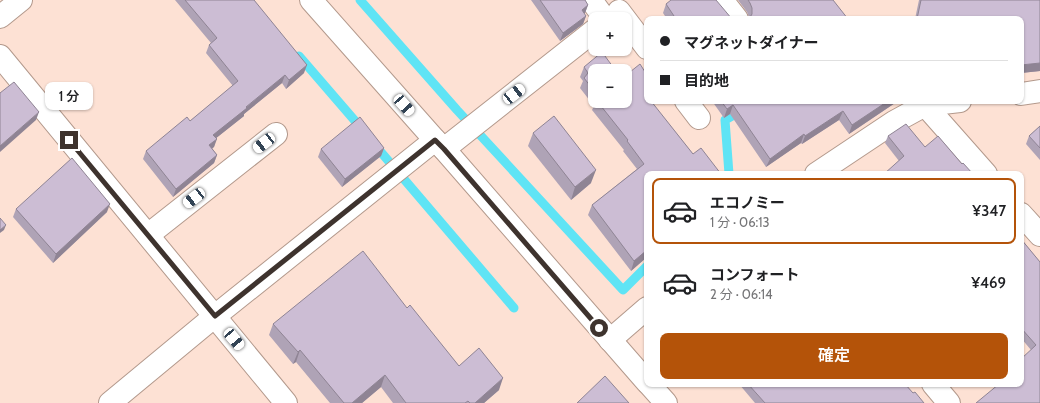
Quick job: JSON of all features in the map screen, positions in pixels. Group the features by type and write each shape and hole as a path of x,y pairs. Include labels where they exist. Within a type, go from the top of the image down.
{"street":[{"path":"0,17 21,0"},
{"path":"311,0 644,378"},
{"path":"591,0 617,12"},
{"path":"722,0 735,16"},
{"path":"632,30 644,44"},
{"path":"110,403 215,316 439,145 588,35"},
{"path":"0,56 286,403"},
{"path":"1024,94 1040,91"},
{"path":"688,104 699,118"},
{"path":"820,171 894,122 925,105 934,104"},
{"path":"925,105 983,171"},
{"path":"148,235 276,134"},
{"path":"1024,217 1040,235"},
{"path":"610,340 644,311"},
{"path":"652,387 666,403"},
{"path":"936,387 949,403"}],"building":[{"path":"185,0 254,0 307,65 289,80 285,75 213,135 217,139 209,145 217,155 176,189 146,151 187,117 190,121 238,81 209,45 217,38"},
{"path":"540,0 585,0 588,5 582,10 586,16 563,33"},
{"path":"671,0 716,0 729,16 674,16 666,4"},
{"path":"748,0 833,0 846,16 751,16 752,8"},
{"path":"921,0 1040,0 1040,63 1024,65 1024,16 918,16"},
{"path":"597,56 605,56 611,64 588,64 588,73 584,67"},
{"path":"640,64 644,70 644,104 653,104 693,154 701,148 719,171 644,171 644,253 634,261 592,205 644,164 627,141 628,140 603,108 632,108 632,70"},
{"path":"588,73 588,83 584,78"},
{"path":"14,82 39,112 0,146 0,93"},
{"path":"723,104 884,104 852,125 843,111 805,136 804,134 770,159 733,105 727,109"},
{"path":"554,116 596,170 575,187 533,133"},
{"path":"360,117 384,148 345,179 321,149"},
{"path":"906,124 925,147 938,136 962,164 963,163 970,171 887,171 904,156 888,136"},
{"path":"1040,126 1040,148 1029,136"},
{"path":"72,158 110,204 56,254 16,209"},
{"path":"0,218 6,225 0,230"},
{"path":"1024,243 1040,262 1040,403 976,403 995,387 1024,387 1024,356 1036,345 1024,331"},
{"path":"363,251 407,308 410,305 459,366 479,348 503,378 475,403 470,403 468,401 465,403 406,403 385,375 352,403 344,403 300,350 298,352 273,324"},
{"path":"605,376 629,403 577,403"},
{"path":"751,387 908,387 913,393 915,392 924,403 765,403"}],"waterway":[{"path":"360,0 457,110 623,290 644,269"},
{"path":"299,56 362,129"},
{"path":"729,171 725,120 753,104"},
{"path":"374,144 514,308"}],"route":[{"path":"69,140 215,316 435,140 599,328"}]}
